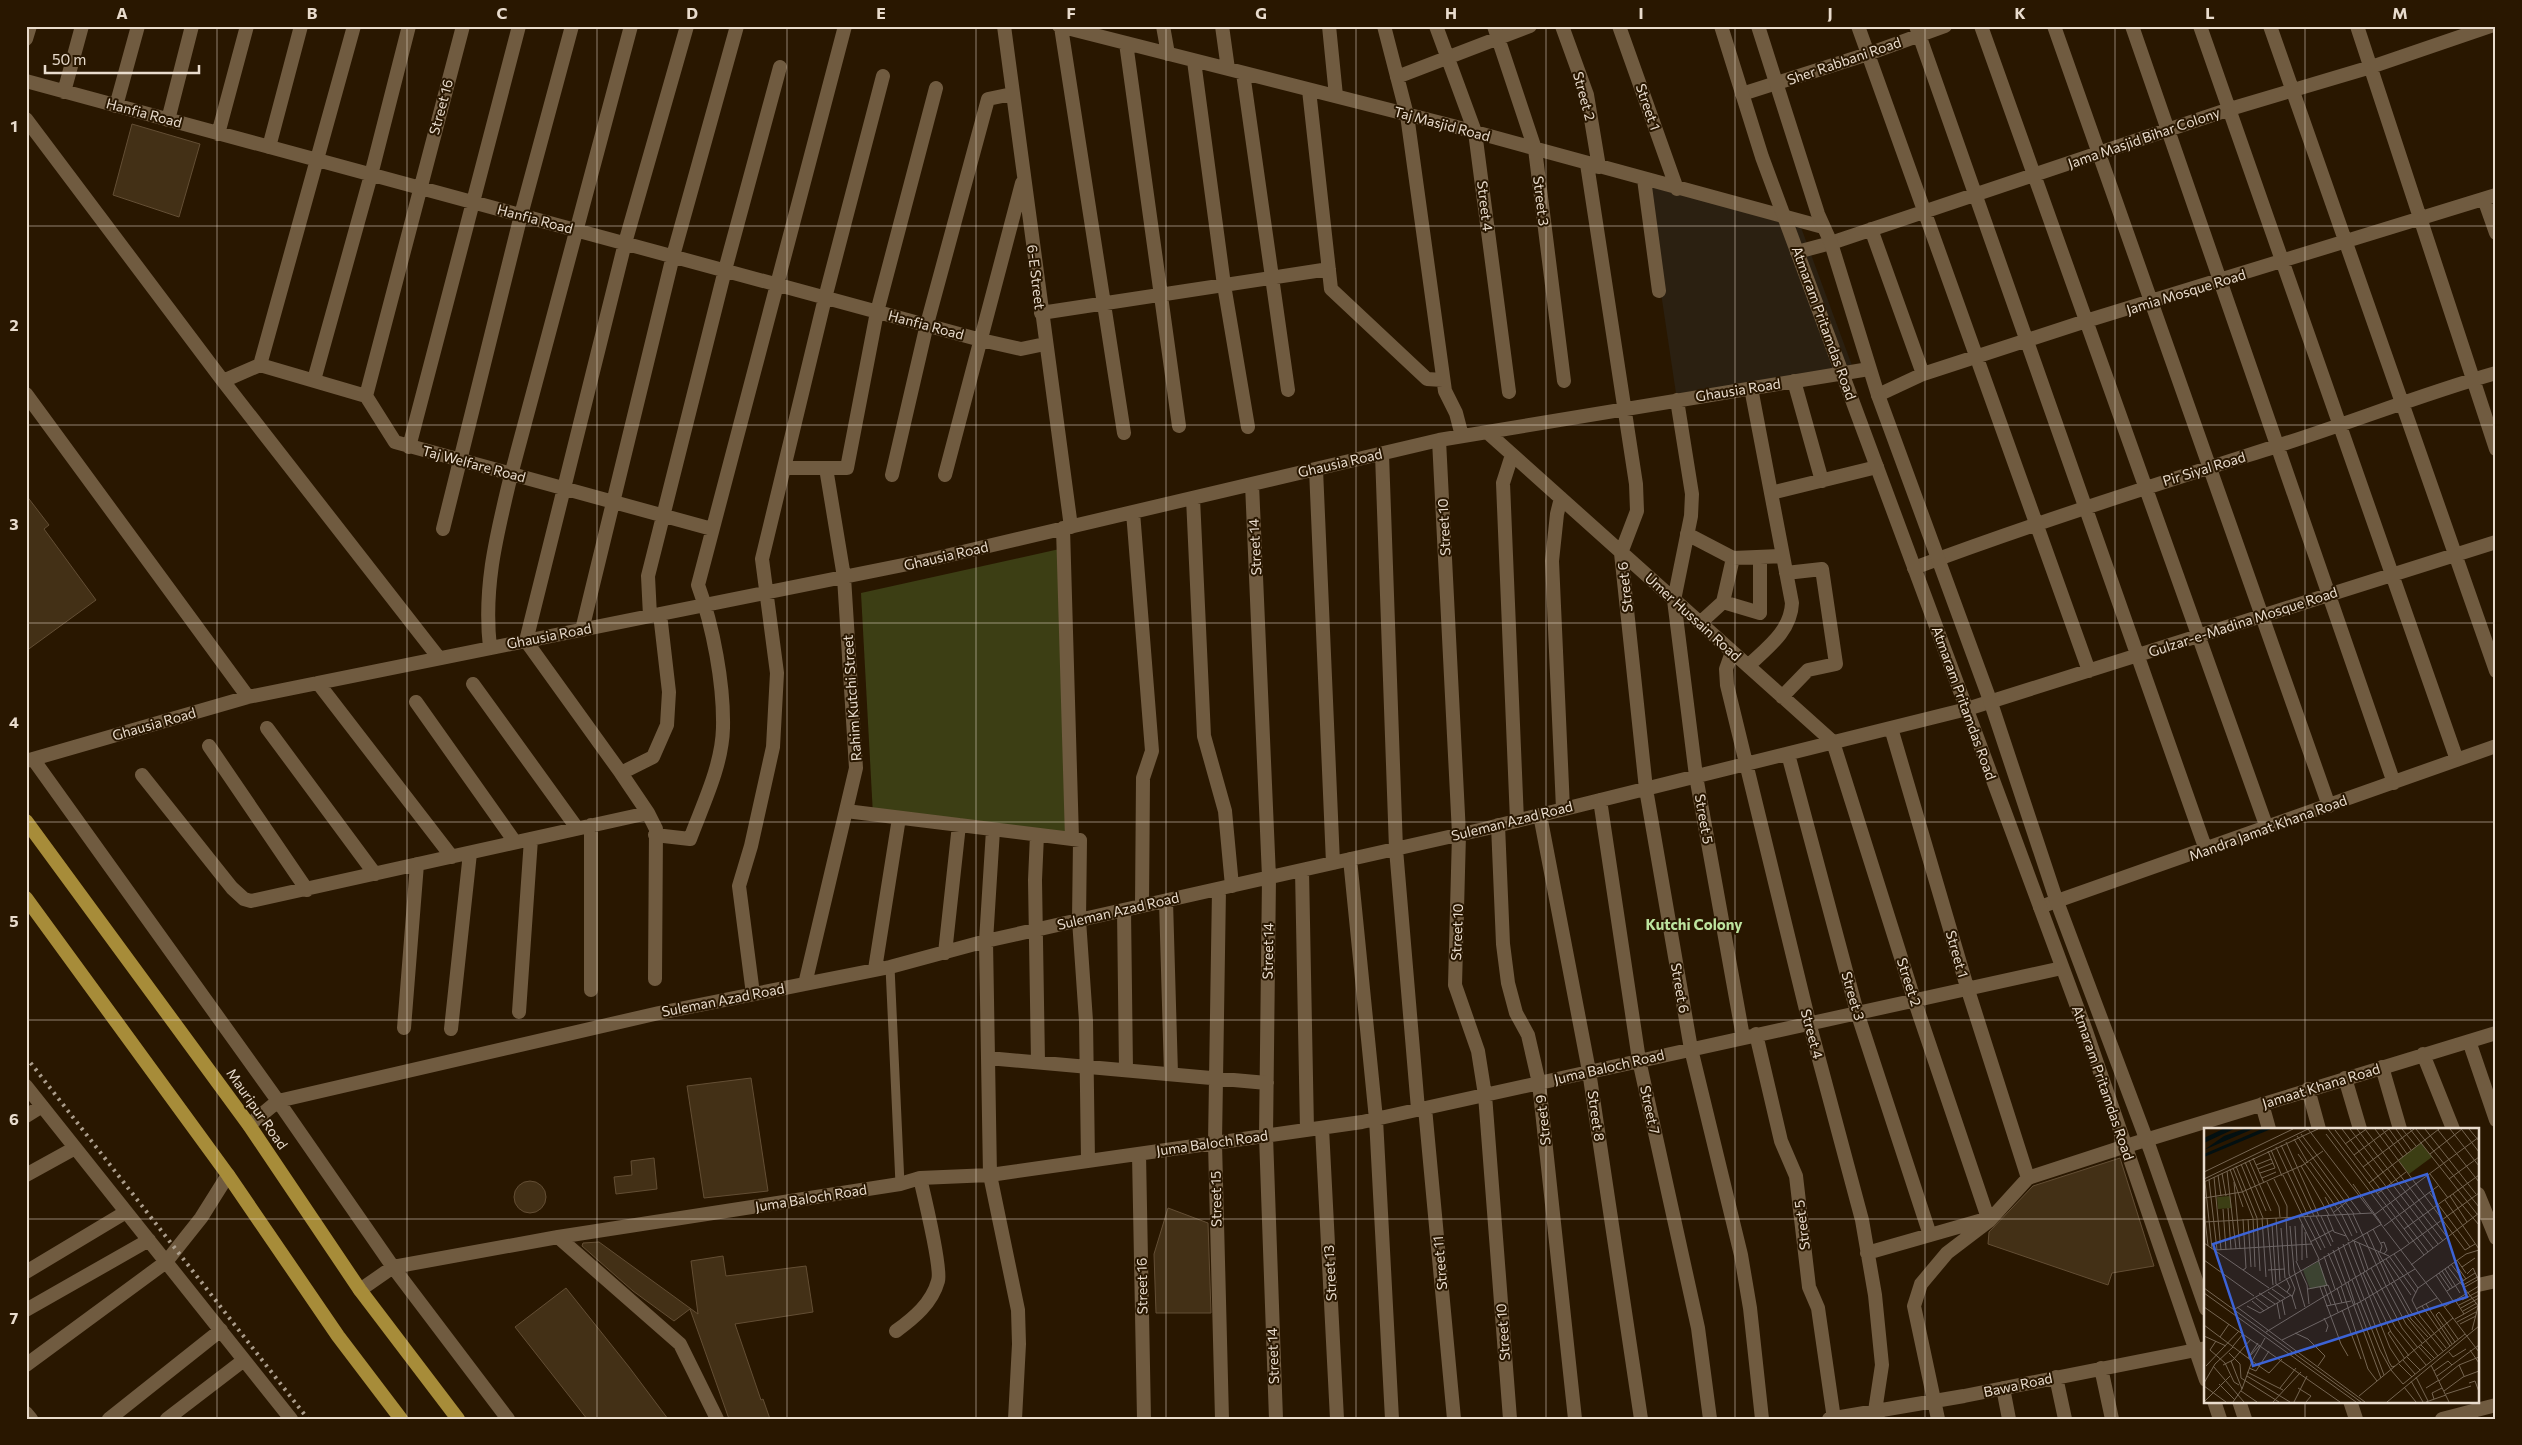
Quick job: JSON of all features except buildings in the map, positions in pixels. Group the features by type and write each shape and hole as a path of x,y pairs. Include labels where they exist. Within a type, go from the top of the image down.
{"highway":[{"name":"Mauripur Road","path":"26,821 249,1125 360,1290 458,1419"},
{"path":"26,898 228,1175 338,1336 401,1419"}],"street":[{"path":"26,40 30,26"},
{"path":"64,92 82,26"},
{"path":"116,106 138,26"},
{"path":"168,120 192,26"},
{"path":"218,134 247,26"},
{"path":"269,147 301,26"},
{"path":"260,364 354,26"},
{"path":"314,380 371,175 409,26"},
{"name":"Street 16","path":"366,396 463,26"},
{"path":"410,447 519,26"},
{"path":"443,529 521,215 572,26"},
{"path":"490,648 486,616 488,591 495,546 511,475 631,26"},
{"path":"654,979 656,829 648,812 526,641 625,243 687,26"},
{"path":"582,630 673,256 737,26"},
{"path":"656,835 690,838 715,769 723,729 720,679 706,605 698,584 845,26"},
{"name":"6-E Street","path":"1004,26 1067,528 1072,839"},
{"path":"1060,26 1124,433"},
{"name":"Taj Masjid Road","path":"1060,26 1107,32 1126,43 1407,114 1677,189 1823,227"},
{"path":"1164,26 1168,54"},
{"path":"1222,26 1228,69"},
{"path":"1329,26 1336,96"},
{"path":"1384,26 1407,114 1445,391 1456,413 1462,436"},
{"name":"Street 4","path":"1436,26 1475,132 1509,392"},
{"path":"1397,76 1448,59 1496,32 1530,26"},
{"name":"Street 2","path":"1562,26 1587,95 1593,166 1623,410 1636,484 1637,511 1621,553"},
{"name":"Street 1","path":"1619,26 1677,189"},
{"name":"Atmaram Pritamdas Road","path":"1721,26 1784,217 2040,907 2200,1349 2204,1370"},
{"name":"Atmaram Pritamdas Road","path":"1758,26 1878,395 1991,703 2057,901 2146,1140 2204,1303"},
{"path":"1858,26 2089,671"},
{"name":"Sher Rabbani Road","path":"1742,94 1868,54 1917,31 1945,26"},
{"path":"1981,26 2267,828"},
{"path":"2054,26 2211,466 2329,806"},
{"path":"2132,26 2394,783"},
{"path":"2200,26 2457,760"},
{"path":"2270,26 2496,671"},
{"path":"2357,26 2496,449"},
{"name":"Jama Masjid Bihar Colony","path":"1797,252 1830,243 2230,109 2371,67 2491,26"},
{"path":"1917,31 2136,657 2206,850"},
{"name":"Street 3","path":"1496,32 1535,149 1564,381"},
{"path":"1126,43 1179,426"},
{"path":"1194,61 1224,285 1248,427"},
{"path":"621,773 653,757 667,725 669,692 648,576 725,270 780,67"},
{"path":"1243,73 1288,390"},
{"path":"753,994 739,886 751,846 773,748 777,673 768,592 762,559 883,76"},
{"name":"Hanfia Road","path":"26,81 981,340 1021,349 1045,344"},
{"path":"785,468 847,468 877,312 936,88"},
{"path":"1309,90 1331,289 1427,379 1443,380"},
{"path":"892,475 927,324 988,99 1012,94"},
{"path":"26,119 224,381 439,658"},
{"path":"945,475 1024,176"},
{"path":"1644,179 1659,291"},
{"path":"2490,197 2496,233"},
{"name":"Jamia Mosque Road","path":"1878,395 1923,374 2086,321 2220,282 2346,240 2490,197"},
{"path":"1871,229 1923,374"},
{"path":"1041,313 1329,269"},
{"path":"224,381 260,364 366,396"},
{"name":"Ghausia Road","path":"30,760 248,697 933,559 1439,440 1869,369"},
{"name":"Pir Siyal Road","path":"1914,568 2146,487 2278,446 2402,402 2496,373"},
{"path":"1794,381 1822,481"},
{"path":"1748,666 1778,638 1791,616 1792,603 1751,388"},
{"path":"26,394 248,697"},
{"name":"Taj Welfare Road","path":"366,396 395,442 460,462 613,500 712,529"},
{"name":"Street 5","path":"1677,400 1692,494 1691,516 1674,600 1696,776 1749,1036 1782,1141 1796,1176 1809,1286 1818,1308 1832,1418"},
{"name":"Umer Hussain Road","path":"1487,432 1833,742"},
{"name":"Street 10","path":"1439,440 1459,834 1455,985 1478,1051 1485,1094 1510,1419"},
{"name":"Street 11","path":"1382,454 1396,849 1454,1419"},
{"path":"1512,455 1504,483 1517,821"},
{"path":"1771,494 1877,467"},
{"name":"Rahim Kutchi Street","path":"805,984 856,768 844,577 826,468"},
{"path":"1316,469 1333,863"},
{"name":"Street 14","path":"1252,484 1269,877 1266,1136 1276,1419"},
{"name":"Street 15","path":"1193,498 1204,736 1225,812 1226,887 1216,1078 1215,1143 1222,1419"},
{"path":"1561,498 1557,514 1552,561 1563,809"},
{"path":"1133,512 1152,751 1143,778 1142,906"},
{"path":"1687,534 1733,558 1783,556"},
{"name":"Gulzar-e-Madina Mosque Road","path":"1991,703 2496,542"},
{"name":"Street 6","path":"1621,553 1646,789 1691,1049 1741,1255 1750,1308 1762,1419"},
{"path":"1723,602 1760,613 1760,557"},
{"path":"1700,623 1723,602 1733,558"},
{"path":"1782,697 1808,670 1836,664 1822,569 1786,574"},
{"name":"Street 4","path":"1732,652 1726,669 1727,685 1809,1022 1862,1220 1875,1295 1882,1364 1877,1415"},
{"path":"318,682 452,857"},
{"path":"473,684 577,828"},
{"path":"416,702 515,842"},
{"name":"Suleman Azad Road","path":"249,1125 278,1101 650,1015 890,967 986,941 1517,821 1991,703"},
{"path":"267,728 375,874"},
{"name":"Street 1","path":"1891,728 1967,988 2028,1178"},
{"name":"Street 2","path":"1833,742 1914,999 1990,1218"},
{"path":"209,746 307,890"},
{"name":"Mandra Jamat Khana Road","path":"2040,907 2206,850 2496,746"},
{"name":"Street 3","path":"1788,754 1857,1012 1930,1235"},
{"path":"30,760 278,1101 392,1267 508,1419"},
{"path":"142,775 232,888 244,899 257,900 648,812"},
{"name":"Street 7","path":"1600,800 1639,1060 1698,1328 1710,1419"},
{"path":"846,811 1080,840 1080,920 1087,1067 1088,1161"},
{"name":"Street 8","path":"1540,815 1589,1071 1641,1419"},
{"path":"875,970 899,818"},
{"path":"591,990 592,825"},
{"name":"Street 9","path":"1498,825 1503,944 1508,983 1516,1013 1528,1035 1539,1083 1575,1419"},
{"path":"945,953 959,826"},
{"path":"993,830 986,941 990,1175 1018,1310 1019,1344 1015,1419"},
{"path":"1037,835 1038,1062"},
{"path":"520,1012 531,839"},
{"path":"451,1029 470,853"},
{"path":"1350,859 1376,1119 1392,1419"},
{"path":"404,1028 417,864"},
{"path":"1302,870 1307,1130"},
{"path":"1166,901 1171,1074"},
{"path":"1124,910 1126,1070"},
{"name":"Juma Baloch Road","path":"360,1290 392,1267 558,1237 900,1184 920,1178 990,1175 1376,1119 1809,1022 2062,968"},
{"name":"Jamaat Khana Road","path":"2028,1178 2308,1089 2496,1032"},
{"path":"2469,1040 2496,1120"},
{"path":"2423,1054 2453,1128"},
{"path":"988,1058 1267,1083"},
{"path":"2382,1067 2400,1128"},
{"path":"2345,1078 2360,1128"},
{"path":"26,1086 221,1330 288,1418"},
{"path":"2308,1089 2319,1128"},
{"path":"2262,1104 2269,1128"},
{"path":"26,1116 42,1106"},
{"name":"Street 13","path":"1322,1128 1337,1419"},
{"path":"26,1175 75,1148"},
{"name":"Street 16","path":"1139,1154 1144,1419"},
{"path":"26,1365 166,1262 201,1218 228,1175"},
{"path":"896,1331 917,1314 929,1300 939,1278 920,1178"},
{"path":"1938,1419 1914,1306 1921,1284 1947,1252 1990,1218 2028,1178"},
{"path":"2480,1199 2496,1238"},
{"path":"26,1272 126,1212"},
{"path":"1867,1253 1990,1218"},
{"path":"558,1237 680,1344 716,1419"},
{"path":"26,1310 149,1240"},
{"path":"2480,1285 2496,1282"},
{"path":"109,1419 221,1330"},
{"name":"Bawa Road","path":"1832,1418 1877,1415 1933,1401 2200,1349"},
{"path":"167,1419 244,1360"},
{"path":"2101,1368 2112,1419"},
{"path":"2056,1377 2065,1419"},
{"path":"2004,1388 2009,1419"},
{"path":"2214,1402 2220,1419"},
{"path":"2239,1402 2245,1419"},
{"path":"2350,1402 2356,1419"},
{"path":"2442,1419 2496,1405"},
{"path":"26,1413 31,1419"}],"lane":[{"path":"890,967 900,1184"}],"shaded area":[{"path":"1644,179 1799,222 1854,371 1677,400"}],"green space":[{"path":"1064,548 1073,840 873,815 861,593"}],"railway":[{"path":"26,1057 308,1419"}],"district":[{"name":"Kutchi Colony","path":"1694,925"}]}
